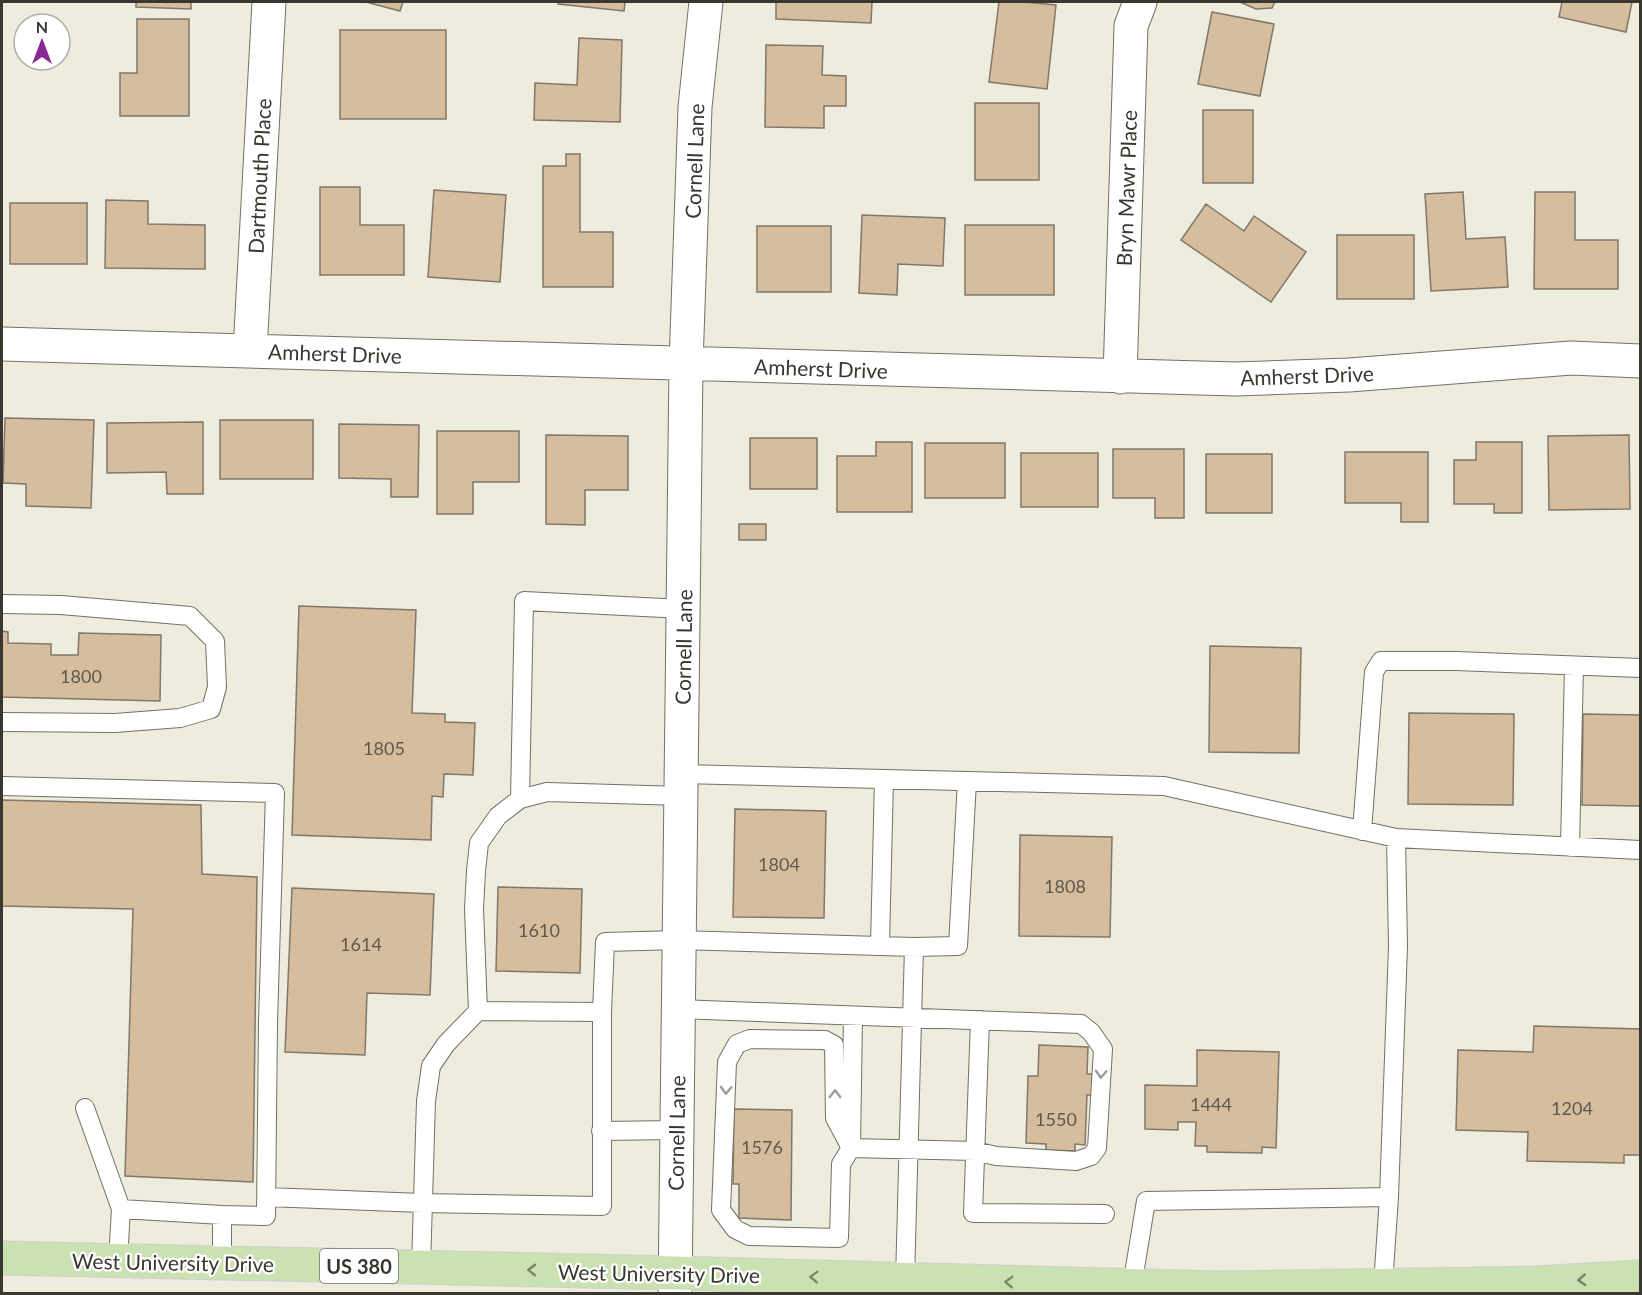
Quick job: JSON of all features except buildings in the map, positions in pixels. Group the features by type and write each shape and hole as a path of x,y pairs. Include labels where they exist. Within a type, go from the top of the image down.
{"main road":[{"name":"West University Drive","path":"2,1258 421,1268 675,1283 905,1280 1220,1288 1536,1283 1641,1277"}],"street":[{"name":"Dartmouth Place","path":"250,351 269,2"},
{"name":"Cornell Lane","path":"675,1283 686,364 695,107 706,2"},
{"name":"Bryn Mawr Place","path":"1120,377 1131,26 1140,2"},
{"name":"Amherst Drive","path":"2,344 1236,379 1349,375 1571,358 1641,361"}],"lane":[{"path":"520,799 524,601 683,609"},
{"path":"2,604 61,605 190,616 215,641 217,687 211,709 180,718 115,723 2,722"},
{"path":"1362,831 1374,672 1381,661 1456,661 1641,668"},
{"path":"1570,847 1574,666"},
{"path":"880,945 884,779"},
{"path":"478,1011 474,909 479,843 498,816 520,799 547,792 681,785 884,779 1164,786 1396,838 1641,850"},
{"path":"267,1197 422,1203 602,1206 602,1012 605,942 679,940 914,947 958,946 967,781"},
{"path":"2,786 275,792 268,1022 266,1216 122,1209"},
{"path":"1383,1285 1389,1197 1398,946 1396,838"},
{"path":"905,1280 914,947"},
{"path":"678,1009 1081,1024 1091,1032 1102,1049 1097,1148 1091,1156 1076,1161 996,1156 975,1151 851,1148"},
{"path":"421,1268 426,1101 431,1066 446,1044 478,1011 602,1012"},
{"path":"851,1148 835,1118 834,1045 825,1040 750,1039 737,1044 727,1062 721,1210 735,1229 749,1236 839,1238 841,1164 851,1148 853,1016"},
{"path":"980,1020 973,1213 1105,1214"},
{"path":"85,1108 122,1209 118,1260"},
{"path":"601,1131 676,1130"},
{"path":"1132,1286 1146,1201 1389,1197"},
{"path":"222,1215 222,1263"}]}
